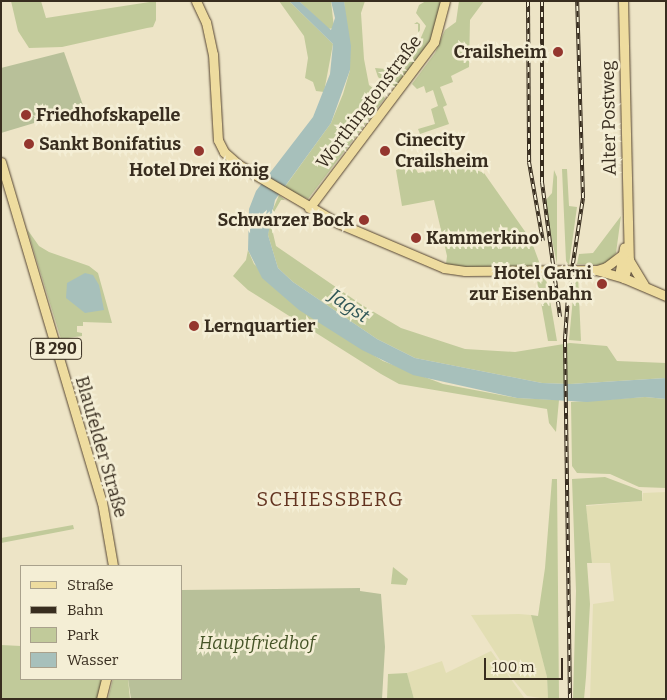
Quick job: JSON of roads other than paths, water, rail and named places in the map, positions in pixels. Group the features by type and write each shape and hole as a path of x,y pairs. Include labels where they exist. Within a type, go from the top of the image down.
{"main road":[{"path":"196,1 206,22 213,54 218,140 224,152 240,165 289,196 311,209 444,268 472,272 596,270 626,257"},
{"name":"Worthingtonstraße","path":"311,209 434,42 445,1"},
{"name":"Alter Postweg","path":"621,277 626,257 627,234 623,1"},
{"name":"Blaufelder Straße","path":"1,162 102,502 113,565"},
{"name":"Alter Postweg","path":"626,257 644,285"},
{"path":"596,270 644,285 666,296"},
{"path":"101,699 106,680"}],"water":[{"path":"289,1 299,1 331,30 335,18 331,1 344,1 351,46 350,70 331,123 275,200 268,235 278,268 293,282 377,339 415,358 542,383 570,384 666,378 666,399 645,397 587,402 517,398 413,375 362,350 299,310 262,278 248,250 249,209 256,191 313,117 330,74 333,44"},
{"path":"85,273 93,275 99,285 104,310 85,313 66,298 67,283"}],"railway":[{"path":"528,1 529,162 543,241"},
{"path":"542,1 542,182 560,317"},
{"path":"570,699 565,339 568,296 583,198 577,1"}],"place":[{"name":"Crailsheim","path":"558,52"},
{"name":"Friedhofskapelle","path":"26,115"},
{"name":"Sankt Bonifatius","path":"29,144"},
{"name":"Hotel Drei König","path":"199,151"},
{"name":"Cinecity Crailsheim","path":"385,151"},
{"name":"Schwarzer Bock","path":"364,220"},
{"name":"Kammerkino","path":"416,238"},
{"name":"Hotel Garni zur Eisenbahn","path":"602,284"},
{"name":"Lernquartier","path":"194,326"}],"district":[{"name":"SCHIESSBERG","path":"330,499"}],"water label":[{"name":"Jagst","path":"349,306"}],"park label":[{"name":"Hauptfriedhof","path":"257,643"}]}
